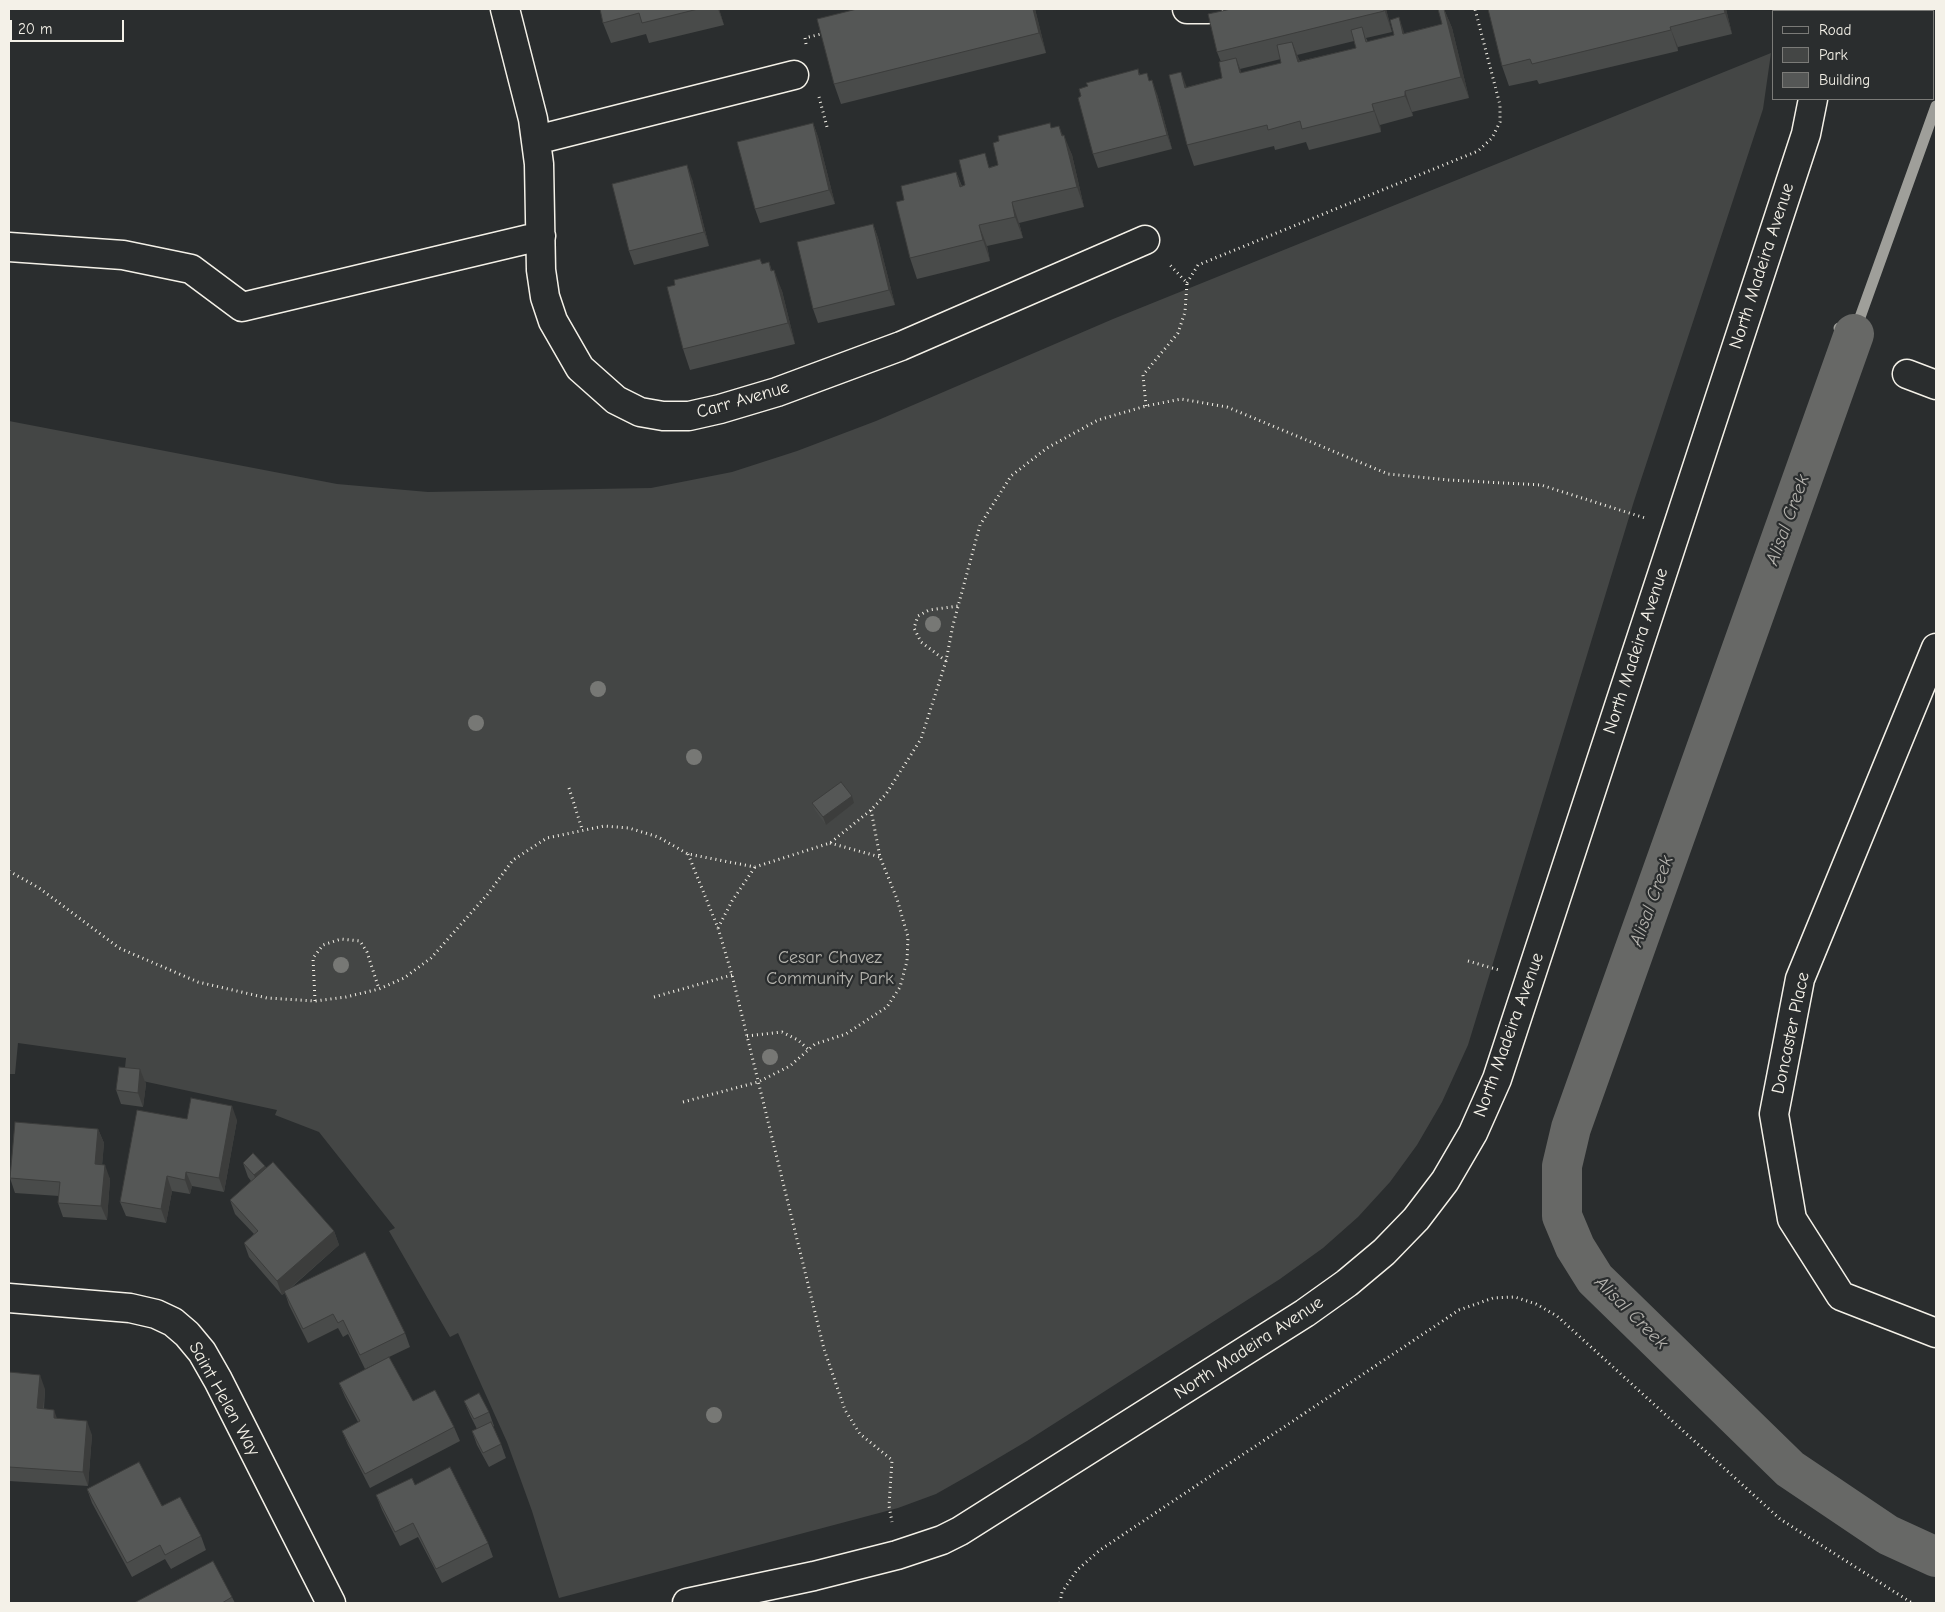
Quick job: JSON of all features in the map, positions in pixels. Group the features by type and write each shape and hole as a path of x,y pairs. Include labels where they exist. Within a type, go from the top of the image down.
{"street":[{"name":"Carr Avenue","path":"505,9 536,140 539,164 542,270 546,297 553,321 580,368 616,400 640,412 663,416 688,416 720,409 786,388 900,346 1144,240"},
{"path":"1187,9 1208,9"},
{"path":"536,140 794,75"},
{"name":"North Madeira Avenue","path":"687,1603 814,1576 897,1555 942,1540 1305,1313 1347,1283 1384,1252 1416,1219 1433,1196 1473,1132 1497,1079 1806,134 1813,100"},
{"path":"9,247 123,255 191,269 242,307 541,236"},
{"path":"1907,374 1936,385"},
{"name":"Doncaster Place","path":"1936,648 1800,979 1774,1114 1792,1218 1841,1296 1936,1333"},
{"name":"Saint Helen Way","path":"9,1298 130,1308 156,1314 173,1322 187,1334 202,1352 218,1380 331,1603"}],"path":[{"path":"1146,406 1143,375 1178,333 1185,312 1187,283 1198,265 1478,151 1492,138 1500,122 1500,105 1475,9"},
{"path":"807,46 805,38 832,32"},
{"path":"818,90 827,127"},
{"path":"1144,240 1187,283"},
{"path":"9,872 39,888 119,948 189,978 267,998 315,1001 346,997 379,989 404,978 431,958 487,895 513,860 547,838 604,826 629,828 658,837 688,854 755,867 830,843 872,810 886,794 921,739 946,661 958,606 980,525 1011,476 1047,448 1098,420 1146,406 1181,399 1227,407 1388,474 1449,480 1541,485 1676,528"},
{"path":"946,661 920,642 914,628 918,616 929,610 958,606"},
{"path":"569,788 582,830"},
{"path":"683,1102 758,1082 790,1066 815,1044 846,1034 887,1007 900,987 907,961 908,937 897,899 880,857 872,810"},
{"path":"830,843 880,857"},
{"path":"688,854 718,928 732,975 824,1349 845,1410 860,1434 892,1460 889,1506 897,1555"},
{"path":"718,928 732,901 755,867"},
{"path":"315,1001 313,958 323,945 341,939 360,941 367,952 379,989"},
{"path":"654,997 732,975"},
{"path":"747,1036 782,1032 798,1040 809,1050"},
{"path":"1060,1603 1062,1592 1077,1570 1100,1550 1459,1310 1494,1298 1515,1297 1536,1304 1557,1316 1780,1519 1912,1603"}],"green space":[{"name":"Cesar Chavez Community Park","path":"1771,53 1763,109 1634,501 1468,1045 1442,1102 1417,1145 1390,1182 1358,1217 1323,1248 1280,1279 1027,1441 973,1473 936,1494 898,1508 559,1598 532,1511 507,1442 458,1333 450,1337 389,1231 395,1228 319,1132 275,1115 277,1110 124,1077 126,1058 18,1043 15,1074 9,1074 9,421 337,484 428,492 651,488 732,472 797,451 876,421 1113,319"}],"building":[{"path":"600,9 698,9 642,23 639,13 603,23"},
{"path":"857,9 1033,9 1039,33 834,84 817,19"},
{"path":"1231,9 1384,9 1384,11 1217,52 1208,14"},
{"path":"1438,9 1444,9 1461,77 1405,91 1405,96 1372,104 1374,111 1302,129 1300,121 1268,130 1267,125 1187,145 1169,75 1181,72 1185,88 1222,78 1219,62 1236,58 1240,73 1281,63 1277,45 1292,42 1298,62 1356,48 1351,30 1362,27 1366,42 1394,35 1390,20 1399,17 1403,34 1442,24"},
{"path":"1488,9 1724,9 1725,13 1670,27 1671,30 1532,64 1530,59 1502,66"},
{"path":"1138,69 1139,75 1147,73 1149,81 1152,80 1167,135 1093,154 1078,98 1081,96 1079,89 1088,86 1086,83"},
{"path":"813,123 829,190 755,209 737,142"},
{"path":"1050,123 1051,128 1059,126 1062,136 1064,135 1077,187 1012,202 1015,217 979,225 983,240 910,258 896,202 904,200 901,186 956,172 960,187 965,185 959,160 985,153 989,168 998,165 993,143 999,141 998,136"},
{"path":"687,165 704,232 629,251 612,184"},
{"path":"873,224 889,290 813,309 797,242"},
{"path":"760,259 762,264 769,262 771,271 774,270 788,323 683,349 667,287 675,285 674,280"},
{"path":"841,782 852,796 823,817 812,803"},
{"path":"119,1067 140,1069 138,1093 116,1090"},
{"path":"191,1098 232,1106 219,1178 186,1172 185,1180 167,1176 161,1209 120,1202 137,1110 187,1119"},
{"path":"15,1122 98,1129 95,1164 105,1165 101,1206 58,1203 60,1182 10,1178"},
{"path":"253,1153 265,1166 254,1175 243,1163"},
{"path":"273,1162 334,1231 277,1281 244,1243 258,1231 230,1200"},
{"path":"365,1252 405,1333 360,1355 343,1320 338,1323 333,1314 303,1329 284,1291"},
{"path":"389,1357 413,1401 435,1390 454,1427 365,1474 342,1431 360,1421 339,1383"},
{"path":"9,1372 40,1375 37,1408 54,1410 54,1418 87,1421 83,1472 9,1467"},
{"path":"479,1393 489,1412 474,1419 464,1401"},
{"path":"491,1422 501,1444 483,1453 472,1431"},
{"path":"139,1462 162,1506 180,1497 201,1536 165,1555 160,1545 127,1563 87,1489"},
{"path":"450,1467 488,1543 436,1569 413,1523 395,1532 376,1495 412,1478 415,1485"},
{"path":"213,1561 232,1597 222,1603 134,1603"}],"waterway":[{"name":"Alisal Creek","path":"1839,328 1854,334 1936,106"},
{"name":"Alisal Creek","path":"1854,334 1571,1128 1562,1166 1562,1216 1575,1247 1595,1279 1790,1469 1888,1535 1936,1557"}]}
